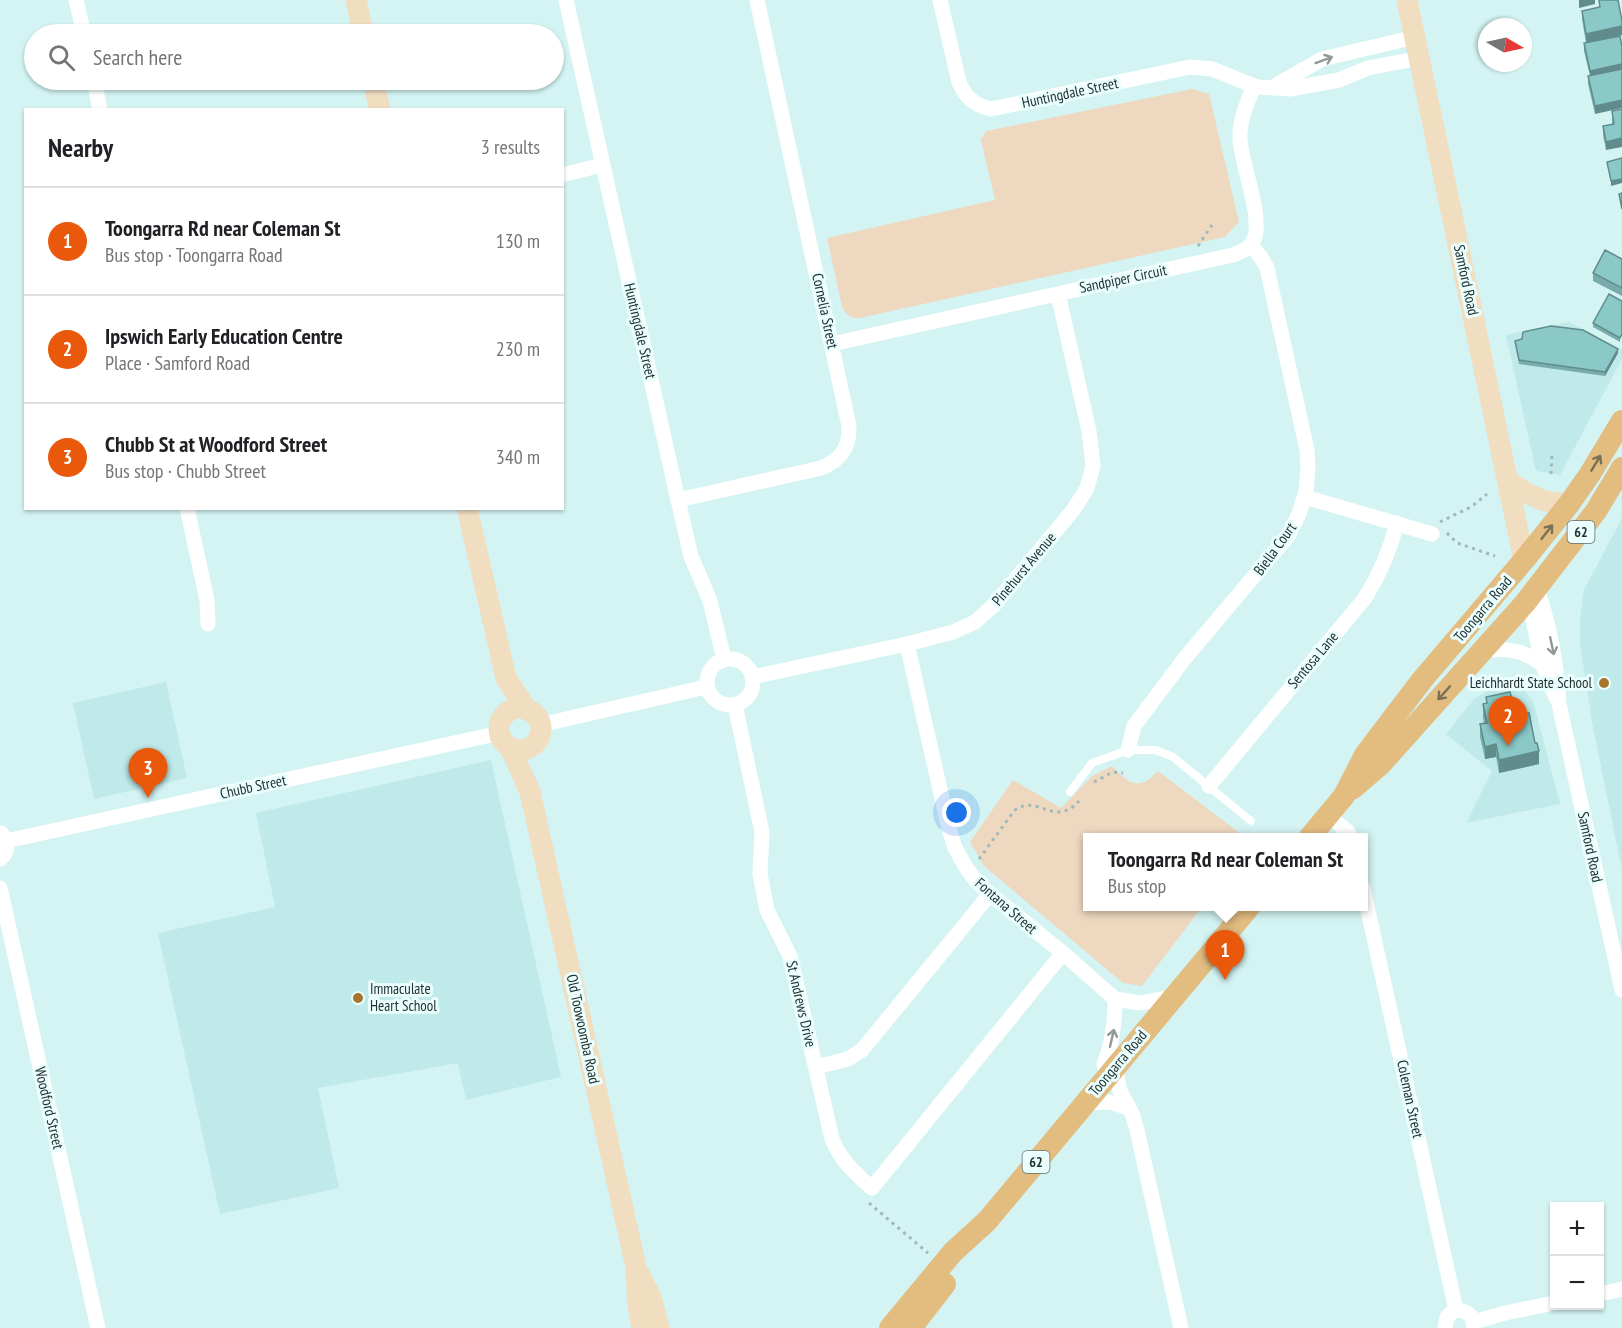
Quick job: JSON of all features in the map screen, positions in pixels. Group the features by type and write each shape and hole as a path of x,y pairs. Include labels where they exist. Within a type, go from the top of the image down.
{"main road":[{"name":"Toongarra Road","path":"1344,796 1365,755 1422,680 1569,504 1622,421"},
{"name":"Toongarra Road","path":"1312,833 1344,796 1380,765 1533,594 1596,511 1622,468"},
{"name":"Samford Road","path":"1524,560 1533,594"},
{"name":"Toongarra Road","path":"912,1328 962,1261 987,1221 1246,911"},
{"name":"Toongarra Road","path":"890,1328 952,1252 987,1221"}],"street":[{"path":"76,0 82,24"},
{"path":"356,0 361,24"},
{"name":"Huntingdale Street","path":"566,0 678,500 692,556 710,601 724,659"},
{"name":"Cornelia Street","path":"678,500 821,468 839,458 847,447 849,433 832,344 757,0"},
{"name":"Huntingdale Street","path":"940,0 959,82 966,96 983,107 999,108 1190,67 1212,69 1254,86 1290,89 1339,80 1417,47"},
{"name":"Samford Road","path":"1407,0 1524,560"},
{"path":"1273,87 1322,59 1417,47"},
{"path":"1251,245 1256,236 1257,225 1240,136 1243,116 1254,86"},
{"path":"96,90 100,108"},
{"path":"375,90 380,108"},
{"path":"564,174 602,165"},
{"name":"Sandpiper Circuit","path":"832,344 1233,255 1251,245"},
{"name":"Biella Court","path":"1128,750 1134,726 1185,658 1284,542 1295,525 1305,497 1308,468 1306,444 1267,268 1263,259 1251,245"},
{"name":"Pinehurst Avenue","path":"752,677 907,644 964,628 986,614 1074,509 1087,488 1093,466 1089,430 1058,294"},
{"path":"1508,481 1530,496 1557,505 1569,504"},
{"path":"1305,497 1432,534"},
{"path":"187,510 207,600 208,624"},
{"name":"Old Toowoomba Road","path":"467,510 506,678 504,732 530,792 636,1267 638,1306 642,1328"},
{"name":"Sentosa Lane","path":"1209,786 1365,598 1381,572 1397,523"},
{"name":"Samford Road","path":"1533,594 1542,664 1559,704"},
{"name":"Samford Road","path":"1533,594 1545,615 1558,673 1559,704 1622,990"},
{"name":"Fontana Street","path":"907,644 949,829 955,848 967,869 990,894 1115,999"},
{"path":"1484,650 1513,649 1542,664"},
{"path":"731,658 745,664 752,677 751,691 735,705 720,704 709,694 706,687 706,680 712,667 724,659 731,658"},
{"name":"Old Toowoomba Road","path":"506,678 534,726 530,792"},
{"path":"534,726 706,687"},
{"name":"St Andrews Drive","path":"735,705 762,832 760,874 765,902 770,920 790,956 832,1139 838,1153 849,1168 872,1188"},
{"path":"514,709 534,726 523,749 504,732 514,709"},
{"name":"Chubb Street","path":"3,837 504,732"},
{"path":"1328,815 1349,833"},
{"path":"0,859 6,852 3,837"},
{"name":"Woodford Street","path":"0,888 98,1328"},
{"path":"816,1067 848,1059 862,1050 990,894"},
{"name":"Coleman Street","path":"1368,911 1456,1310"},
{"path":"872,1188 1063,953"},
{"path":"1174,997 1140,1003 1115,999 1115,1023 1104,1064 1111,1072 1132,1113 1137,1130 1181,1328"},
{"path":"1085,1102 1110,1102 1128,1108"},
{"name":"Old Toowoomba Road","path":"636,1267 652,1300 659,1328"},
{"path":"1604,1293 1622,1289"},
{"path":"1445,1328 1446,1317 1456,1310 1468,1312 1474,1325 1550,1304"}],"lane":[{"path":"1070,792 1092,764 1128,750 1156,750 1173,757 1251,821"}],"path":[{"path":"1197,248 1212,225"},
{"path":"1551,474 1552,454"},
{"path":"1487,494 1463,512 1439,522 1457,543 1495,556"},
{"path":"1089,788 1100,778 1113,772 1123,773"},
{"path":"975,863 1019,806 1030,804 1050,812 1061,813 1070,809 1082,796"},
{"path":"872,1188 867,1202 921,1248"}],"shaded area":[{"path":"1192,89 1209,94 1239,222 1225,237 860,318 850,316 842,307 827,238 995,200 981,140 986,131"},
{"path":"1569,322 1622,349 1622,359 1560,475 1536,471 1506,335"},
{"name":"Leichhardt State School","path":"1622,518 1622,870 1592,722 1580,644 1580,618 1584,590"},
{"path":"166,682 187,778 94,799 73,703"},
{"path":"1501,683 1523,689 1533,701 1560,804 1466,823 1492,771 1446,734 1474,699"},
{"name":"Immaculate Heart School","path":"491,760 561,1077 466,1100 458,1063 318,1088 339,1188 220,1214 158,933 275,907 256,813"},
{"path":"1112,766 1129,781 1139,783 1145,782 1158,771 1240,833 1083,833 1083,911 1199,911 1142,986 1123,983 984,866 970,842 1013,780 1061,808 1092,776"}],"building":[{"path":"1599,0 1618,0 1622,26 1586,34 1582,11 1600,7"},
{"path":"1620,36 1622,64 1590,71 1584,43"},
{"path":"1622,69 1622,100 1595,106 1588,76"},
{"path":"1622,109 1622,138 1606,142 1603,126 1614,124 1612,111"},
{"path":"1622,158 1622,179 1611,181 1607,162"},
{"path":"1622,193 1622,209 1619,194"},
{"path":"1605,250 1622,259 1622,288 1593,273"},
{"path":"1609,294 1622,301 1620,338 1593,323"},
{"path":"1551,326 1583,330 1618,349 1605,372 1519,360 1515,341 1522,339 1523,332"},
{"path":"1510,692 1516,716 1529,713 1535,743 1539,751 1499,760 1496,744 1485,747 1480,724 1487,723 1483,704 1487,703 1486,697"}],"place":[{"name":"Leichhardt State School","path":"1604,683"},
{"name":"Ipswich Early Education Centre","path":"1508,746"},
{"name":"Chubb St at Woodford Street","path":"148,798"},
{"name":"Toongarra Rd near Coleman St","path":"1225,980"},
{"name":"Immaculate Heart School","path":"358,998"}]}
